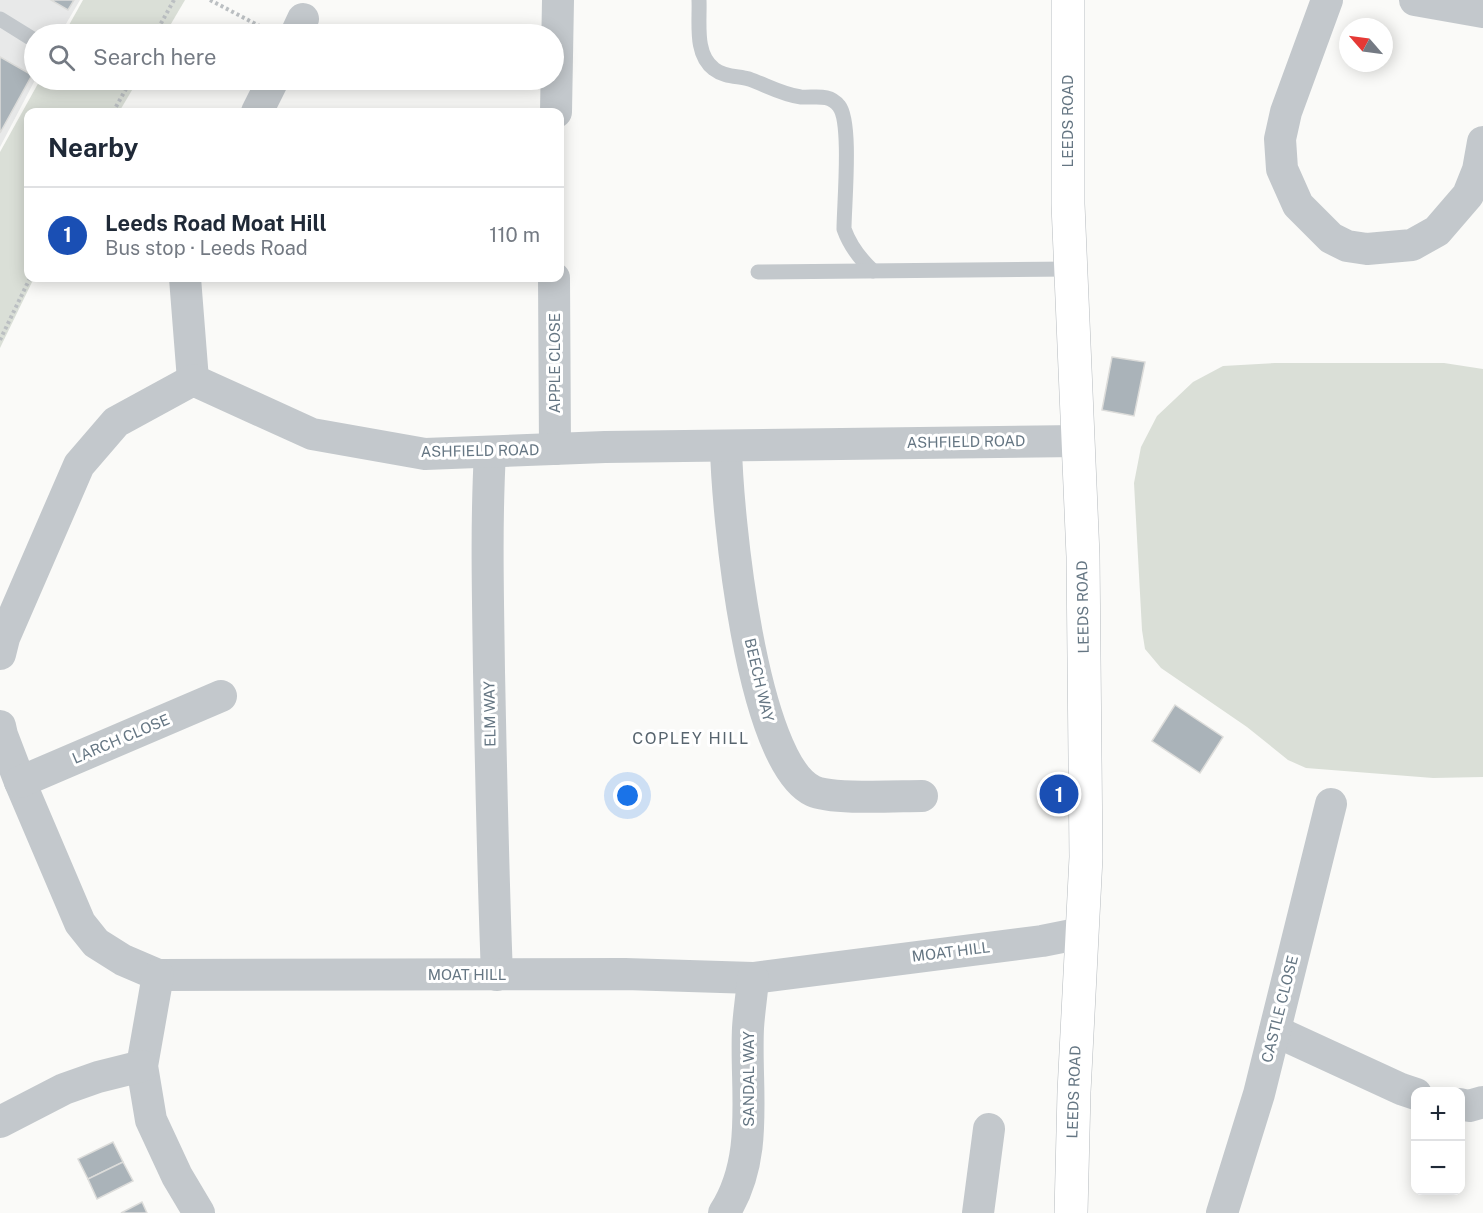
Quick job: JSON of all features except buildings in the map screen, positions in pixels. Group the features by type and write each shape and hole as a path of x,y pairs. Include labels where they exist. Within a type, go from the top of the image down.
{"main road":[{"name":"LEEDS ROAD","path":"1068,0 1068,204 1083,556 1086,845 1074,1092 1071,1213"}],"street":[{"path":"558,0 558,24"},
{"path":"1327,0 1286,112 1280,139 1282,169 1298,205 1331,238 1347,246 1367,249 1412,245 1437,231 1468,195 1478,187 1483,142"},
{"path":"1415,0 1480,8"},
{"path":"259,108 268,90"},
{"path":"556,90 556,108"},
{"path":"2,646 79,465 116,422 193,380 185,282"},
{"name":"APPLE CLOSE","path":"554,282 555,449"},
{"name":"ASHFIELD ROAD","path":"193,380 312,434 425,454 555,449 1078,441"},
{"name":"BEECH WAY","path":"726,446 727,488 739,590 764,707 775,741 791,771 802,785 826,796 922,796"},
{"name":"ELM WAY","path":"490,452 488,491 489,657 492,854 497,975"},
{"name":"LARCH CLOSE","path":"20,782 221,696"},
{"name":"MOAT HILL","path":"0,726 20,782 80,923 96,943 123,960 158,975 625,974 753,978 1042,941 1082,933"},
{"name":"CASTLE CLOSE","path":"1222,1213 1259,1094 1331,804"},
{"path":"158,975 142,1066 151,1120 177,1176 199,1213"},
{"name":"SANDAL WAY","path":"724,1213 740,1179 750,1132 748,1029 753,978"},
{"path":"1275,1031 1411,1092"},
{"path":"0,1122 64,1089 98,1077 142,1066"},
{"path":"1465,1105 1483,1102"},
{"path":"978,1213 989,1129"}],"lane":[{"path":"699,0 700,44 704,57 714,70 746,78 790,95 824,96 841,108 846,128 844,229 860,259 873,271"},
{"path":"0,20 24,34"},
{"path":"758,273 1071,269"}],"path":[{"path":"161,24 174,0"},
{"path":"210,0 256,24"},
{"path":"115,108 125,90"},
{"path":"0,339 28,282"}],"shaded area":[{"path":"0,0 80,0 66,24 24,24 24,90 30,90 0,147"},
{"path":"83,0 185,0 171,24 70,24"},
{"path":"34,90 132,90 121,108 24,108"},
{"path":"24,109 24,282 32,282 0,348 0,152"},
{"path":"1275,363 1444,363 1483,369 1483,777 1433,778 1306,768 1288,760 1247,727 1161,668 1145,649 1134,483 1141,447 1157,416 1193,382 1223,366"}],"place":[{"name":"Leeds Road Moat Hill","path":"1059,794"}],"district":[{"name":"COPLEY HILL","path":"691,738"}]}
